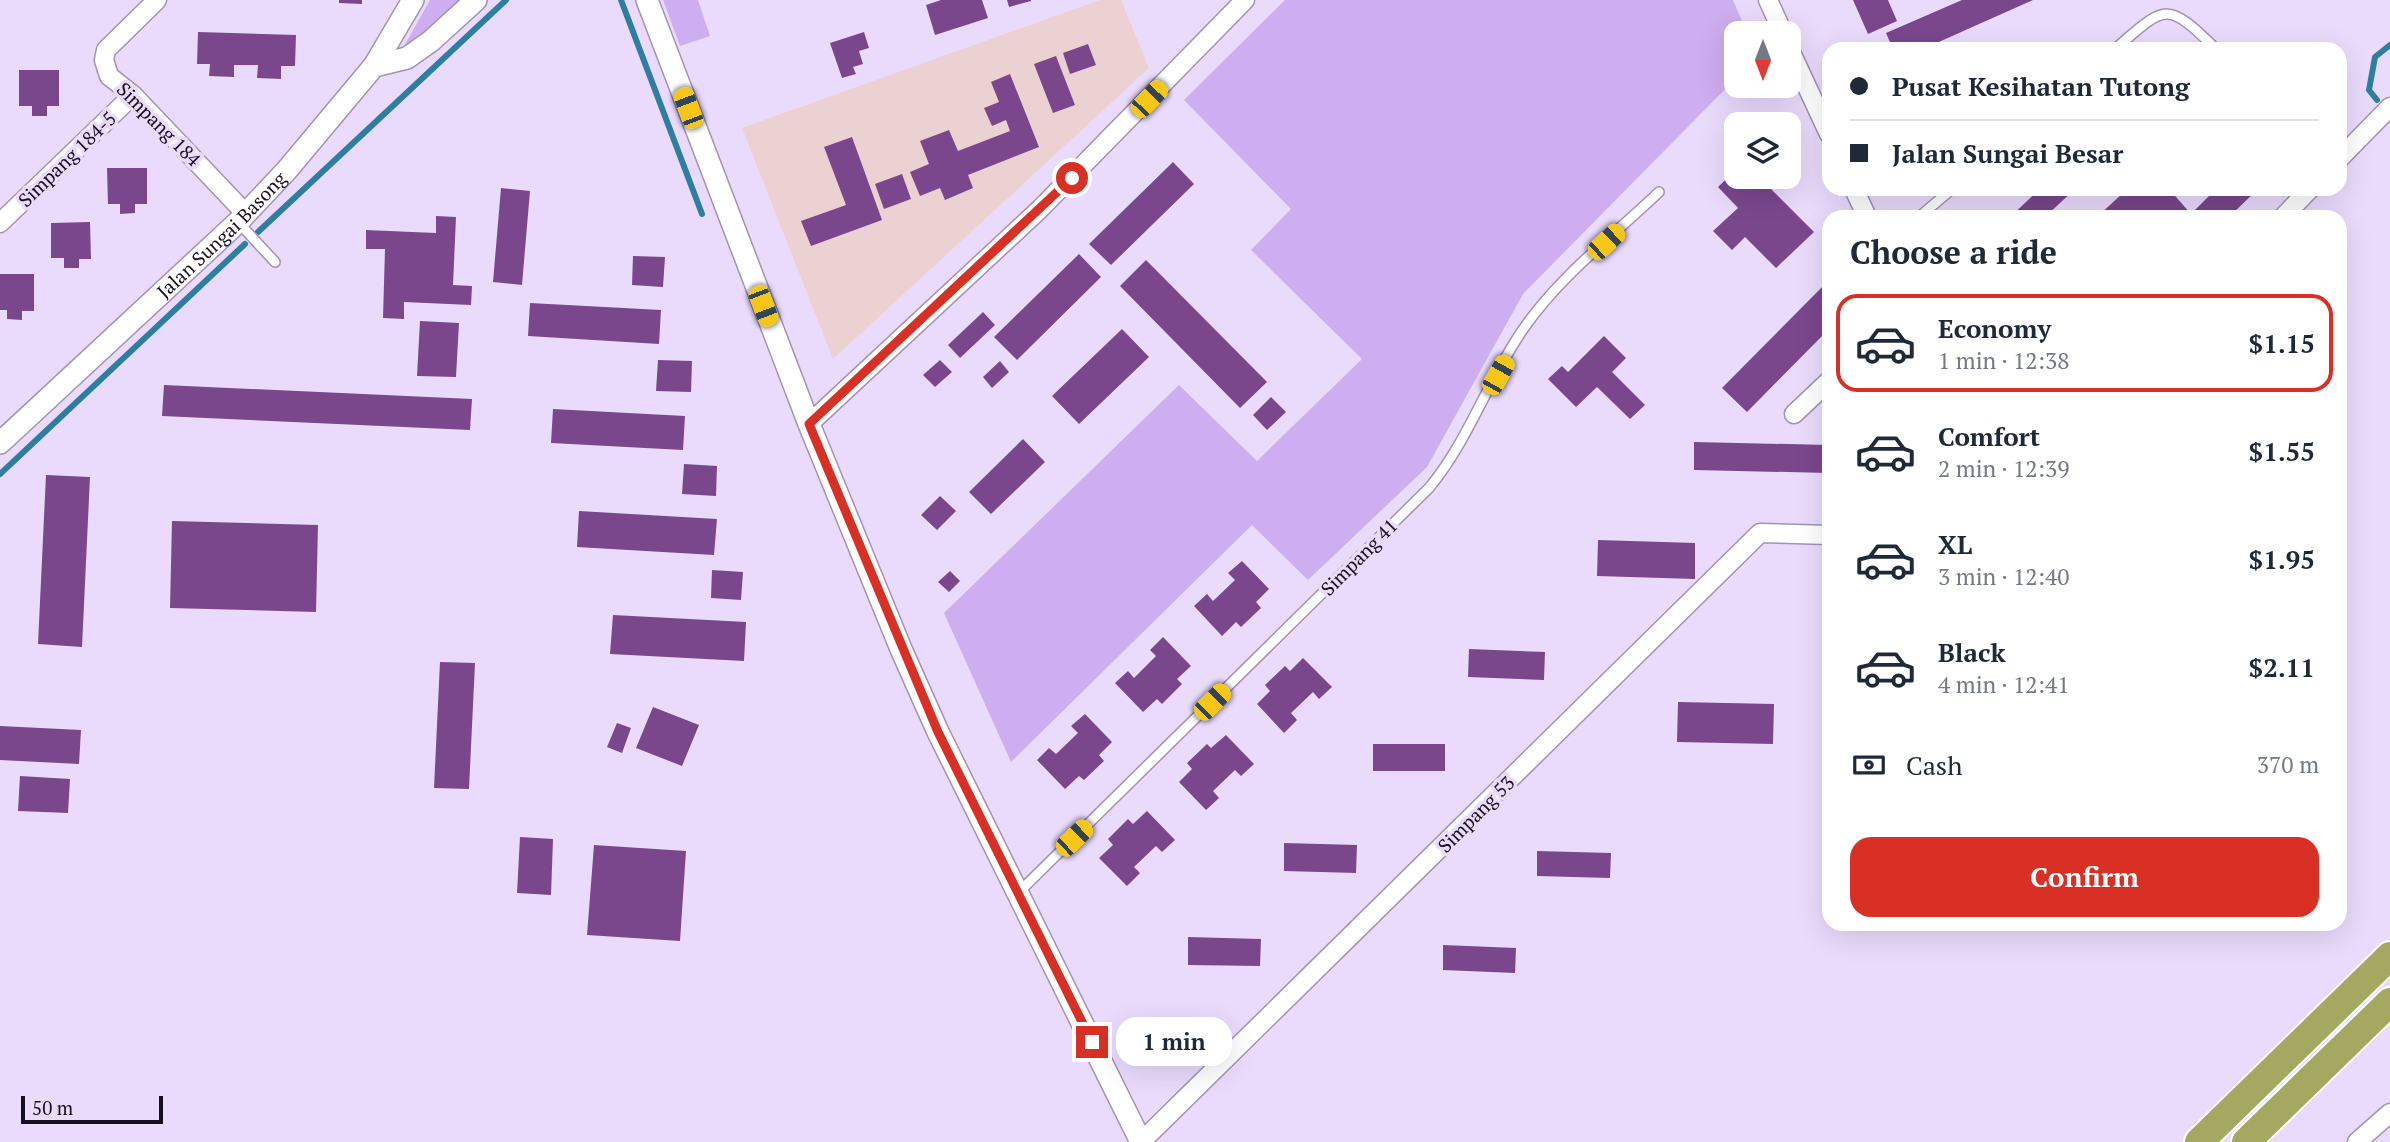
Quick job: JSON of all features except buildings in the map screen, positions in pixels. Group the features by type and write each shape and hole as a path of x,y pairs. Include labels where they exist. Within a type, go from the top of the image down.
{"highway":[{"path":"2199,1142 2390,956"},
{"path":"2246,1142 2390,1002"}],"street":[{"name":"Simpang 184","path":"157,0 106,50 104,60 109,76 133,95 242,218"},
{"name":"Jalan Sungai Basong","path":"0,443 242,218 319,135 374,66 412,0"},
{"path":"374,66 407,58 431,41 476,0"},
{"path":"647,0 809,424 906,661 938,732 1141,1142"},
{"path":"809,424 1040,209 1245,0"},
{"path":"1768,0 1778,21"},
{"path":"1801,74 1822,119"},
{"name":"Simpang 184-5","path":"0,223 133,95"},
{"path":"2347,151 2390,107"},
{"path":"2290,210 2303,196"},
{"path":"1794,414 1822,388"},
{"name":"Simpang 53","path":"1141,1142 1760,533 1822,535"},
{"path":"2357,1142 2390,1113"}],"lane":[{"path":"2123,42 2149,19 2165,12 2178,14 2208,42"},
{"name":"Simpang 41","path":"1018,892 1429,488 1448,465 1522,330 1543,302 1660,192"},
{"path":"1927,210 1944,196"},
{"path":"242,218 275,262"}],"shaded area":[{"path":"430,0 460,0 414,45 403,48"},
{"path":"663,0 698,0 710,36 680,46"},
{"path":"1100,0 1121,0 1149,68 833,359 742,128"},
{"path":"1285,0 1733,0 1742,21 1724,21 1724,90 1523,294 1427,467 1308,580 1252,525 1011,762 944,613 1179,385 1257,461 1362,359 1251,250 1291,209 1184,100"}],"waterway":[{"path":"258,232 506,0"},
{"path":"621,0 702,214"},
{"path":"2377,100 2369,90 2375,57 2390,45"},
{"path":"0,474 245,244"}],"route":[{"path":"1072,178 809,424 938,732 1092,1042"}]}
